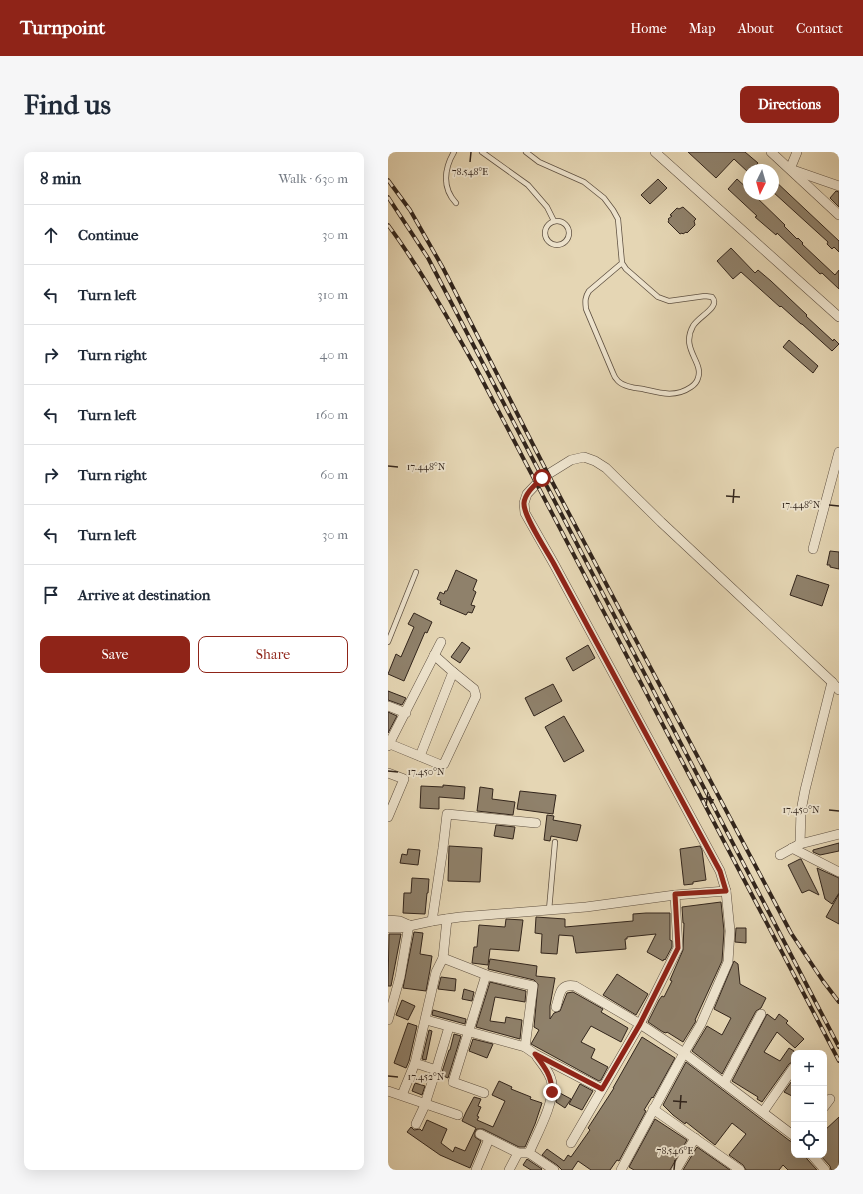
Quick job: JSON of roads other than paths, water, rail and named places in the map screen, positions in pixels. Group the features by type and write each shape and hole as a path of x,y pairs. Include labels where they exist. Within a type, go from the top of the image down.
{"street":[{"path":"655,152 839,317"},
{"path":"771,152 839,215"},
{"path":"790,168 797,152"},
{"path":"790,168 839,186"},
{"path":"812,549 839,452"},
{"path":"621,1170 701,1024 728,962 730,931 726,891 720,871 525,513 524,503 527,494 542,478 571,460 584,457 595,461 606,468 661,522 839,689"},
{"path":"434,655 474,689 476,696 444,764 441,765 389,745 406,713 434,655 441,642"},
{"path":"420,756 453,672"},
{"path":"800,844 801,811 805,790 832,682"},
{"path":"388,706 406,713"},
{"path":"388,773 404,779 388,817"},
{"path":"432,921 447,814 536,823"},
{"path":"780,855 800,844 839,834"},
{"path":"792,848 839,872"},
{"path":"388,928 400,928 408,925 460,917 586,907 675,894 726,891"},
{"path":"571,1143 640,1024 678,948 675,894"},
{"path":"402,1096 415,1063 436,972 443,958 447,919"},
{"path":"388,920 400,921 408,925"},
{"path":"388,1020 400,976 408,925"},
{"path":"443,958 486,975 533,986 525,1048"},
{"path":"484,1093 453,1082 486,975"},
{"path":"556,1007 564,985 569,984 575,986 640,1024 684,1053 791,1134"},
{"path":"724,1083 761,1014"},
{"path":"426,1020 525,1048 602,1089"},
{"path":"416,1124 425,1104 449,1026"},
{"path":"529,1153 543,1120 552,1092 552,1083 549,1075 535,1054"},
{"path":"415,1063 436,1070"},
{"path":"763,1112 791,1071"},
{"path":"388,1091 458,1115"},
{"path":"654,1109 740,1170"},
{"path":"480,1134 518,1153 529,1153 554,1170"},
{"path":"676,1170 695,1138"},
{"path":"476,1170 489,1139"},
{"path":"509,1170 518,1153"},
{"path":"815,1158 825,1170"}],"lane":[{"path":"454,152 448,165 446,177 449,192 456,203"},
{"path":"482,152 528,185 547,207 554,221"},
{"path":"526,152 539,162 584,182 604,198 618,219 622,263 626,269 658,297 669,301 712,296 715,300 716,303 714,307 701,316 693,326 690,335 690,349 697,364 698,378 694,385 683,392 663,394 627,386 617,381 613,373 586,309 585,302 586,296 590,291 622,263"},
{"path":"558,220 565,224 569,230 569,238 560,245 552,244 545,236 546,228 551,222 554,221 558,220"},
{"path":"388,642 416,572"},
{"path":"549,910 555,842"}],"railway":[{"path":"388,180 410,210 443,268 548,474 791,933 839,1002"},
{"path":"388,197 428,258 839,1047"},
{"path":"388,225 424,278 477,370 839,1061"}]}
